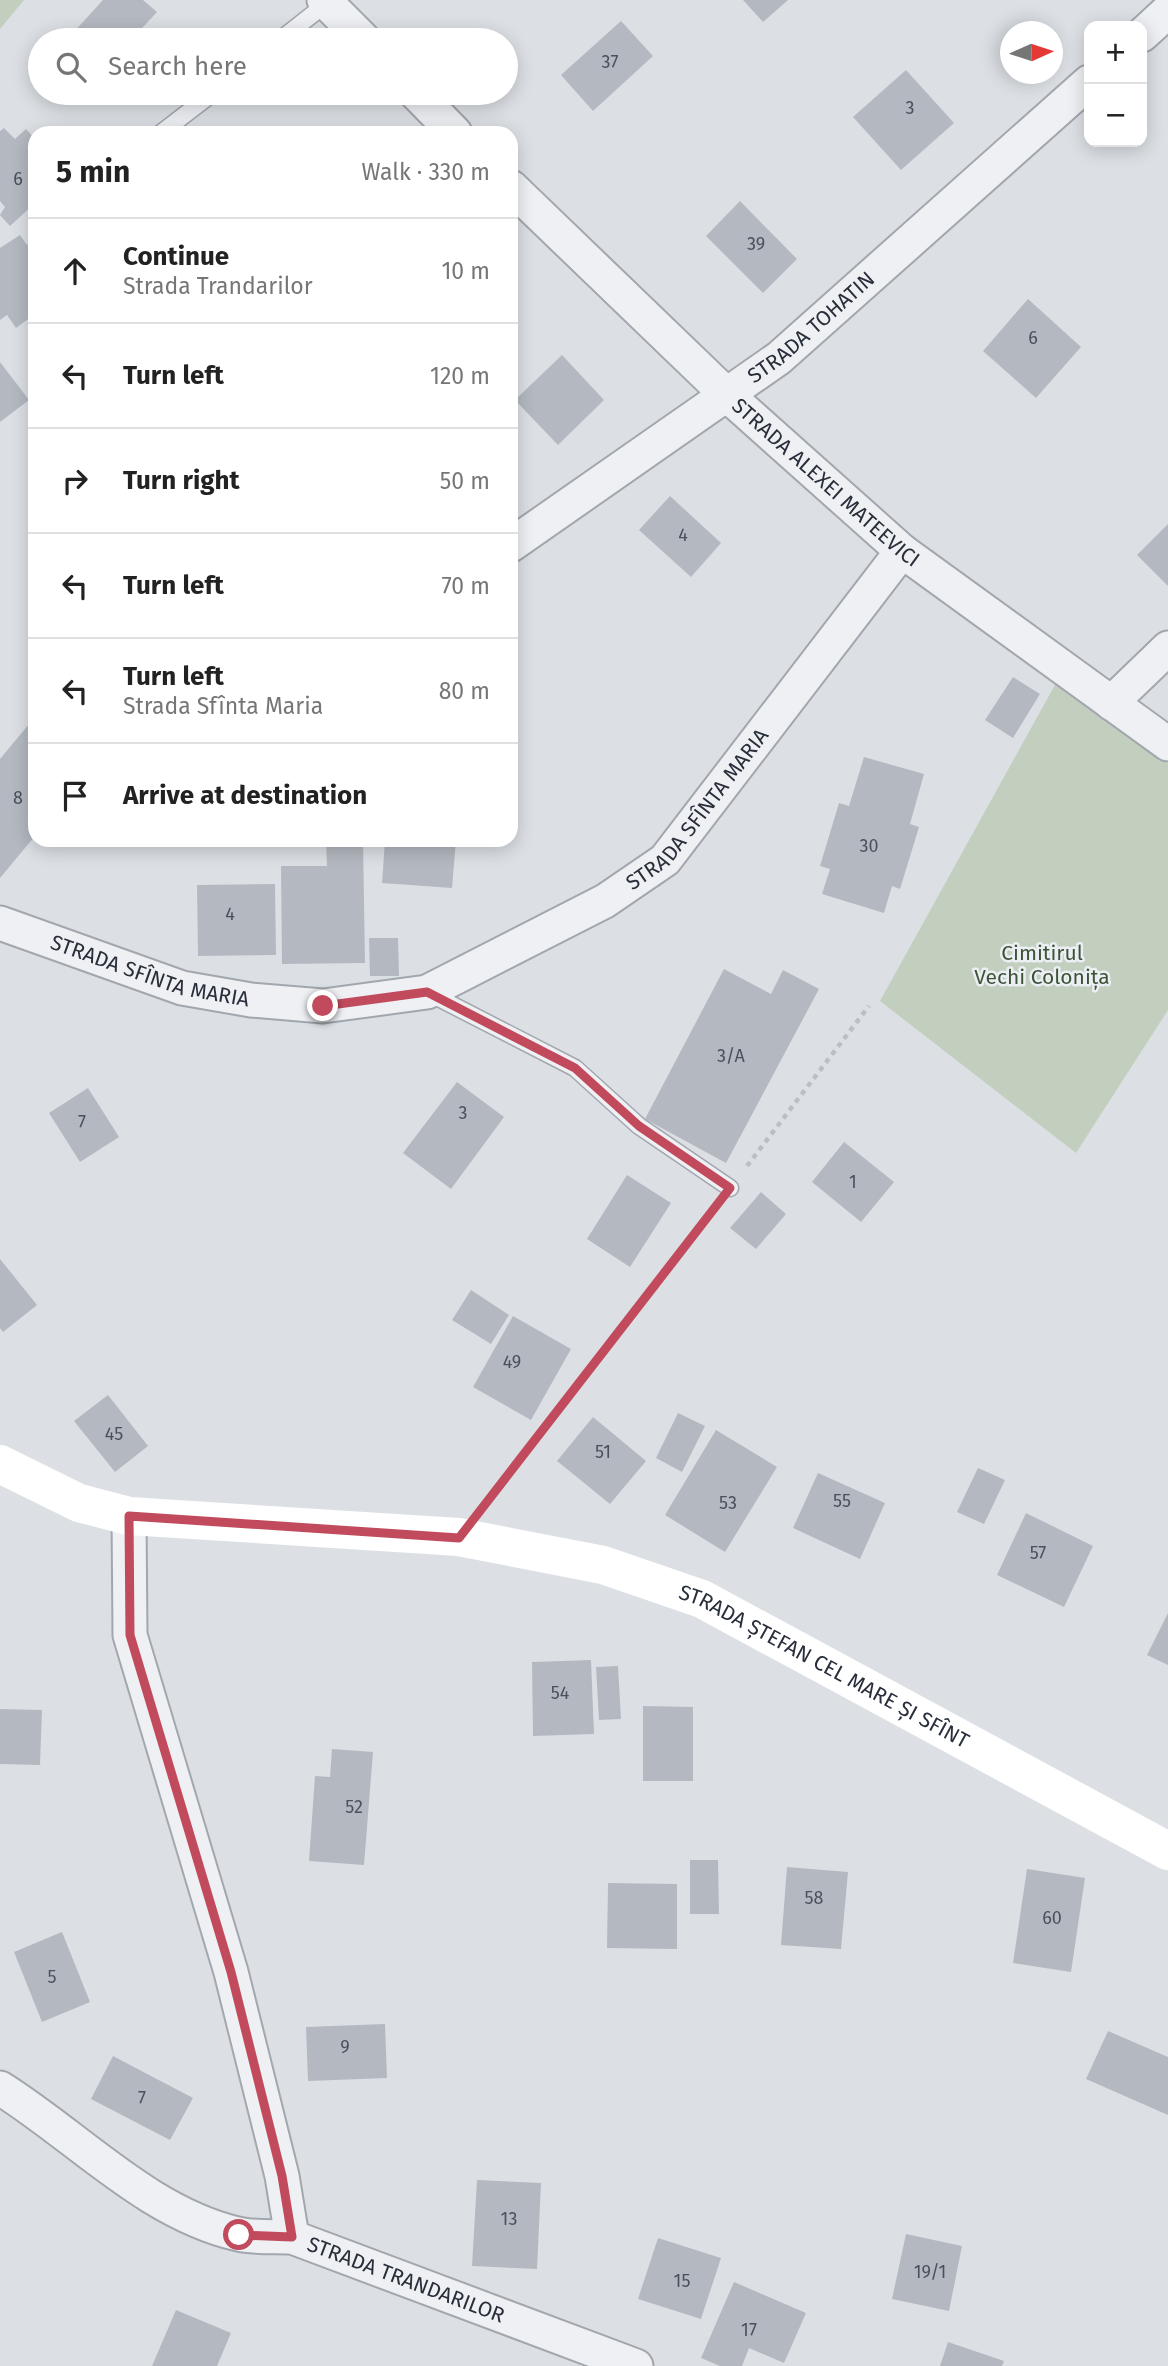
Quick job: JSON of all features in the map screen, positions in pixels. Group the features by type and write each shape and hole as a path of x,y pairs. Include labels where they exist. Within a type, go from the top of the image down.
{"street":[{"path":"326,1 352,28"},
{"path":"1147,30 1168,11"},
{"name":"STRADA TOHATIN","path":"518,540 779,358 1087,84"},
{"path":"428,105 448,126"},
{"name":"STRADA ALEXEI MATEEVICI","path":"518,194 726,394 902,551 1168,744"},
{"name":"STRADA SFÎNTA MARIA","path":"0,923 182,988 251,1000 323,1006 427,992 605,901 665,860 902,551"},
{"path":"1111,703 1168,648"},
{"name":"STRADA ȘTEFAN CEL MARE ȘI SFÎNT","path":"0,1464 79,1503 129,1516 459,1538 603,1565 702,1599 1168,1851"},
{"path":"129,1516 130,1635 231,1972 282,2176 292,2237"},
{"name":"STRADA TRANDARILOR","path":"0,2088 129,2181 189,2216 239,2235 292,2237 636,2366"}],"lane":[{"path":"293,28 326,1"},
{"path":"170,126 197,105"},
{"path":"427,992 575,1068 639,1126 730,1188"}],"path":[{"path":"459,1538 869,1006"}],"green space":[{"path":"0,0 24,0 0,29"},
{"name":"Cimitirul Vechi Colonița","path":"1056,683 1168,764 1168,1010 1076,1153 880,1001"}],"building":[{"path":"103,0 143,0 157,12 142,28 77,28"},
{"path":"743,0 788,0 763,22"},
{"path":"621,21 653,56 593,111 561,75"},
{"path":"906,70 954,123 901,170 853,117"},
{"path":"4,128 15,139 26,129 28,131 28,209 10,226 0,215 5,207 0,201 0,131"},
{"path":"740,201 797,259 763,293 706,236"},
{"path":"20,235 28,244 28,319 16,328 7,315 0,320 0,248"},
{"path":"1028,299 1081,347 1036,398 983,351"},
{"path":"562,355 604,400 558,445 518,403 518,397"},
{"path":"0,362 28,401 0,422"},
{"path":"670,496 721,543 691,577 639,530"},
{"path":"1168,524 1168,586 1137,555"},
{"path":"1013,677 1040,694 1013,738 985,720"},
{"path":"28,725 28,844 0,878 0,759"},
{"path":"864,757 924,774 910,824 919,827 900,889 892,886 884,913 822,894 830,869 820,866 839,803 849,806"},
{"path":"326,847 363,847 365,963 282,964 281,866 327,866"},
{"path":"385,847 455,847 452,888 382,883"},
{"path":"275,884 276,955 198,956 197,885"},
{"path":"369,938 398,938 399,976 370,976"},
{"path":"724,969 771,994 783,970 819,989 726,1163 645,1119"},
{"path":"457,1082 504,1117 451,1189 403,1153"},
{"path":"88,1088 119,1137 80,1162 49,1113"},
{"path":"844,1142 894,1182 861,1222 812,1182"},
{"path":"627,1175 671,1203 630,1267 587,1239"},
{"path":"761,1192 786,1214 756,1249 730,1228"},
{"path":"0,1259 37,1305 3,1332 0,1328"},
{"path":"471,1290 509,1315 491,1344 452,1320"},
{"path":"513,1316 571,1349 531,1420 473,1387"},
{"path":"108,1395 148,1446 115,1472 74,1421"},
{"path":"678,1413 705,1426 682,1472 656,1458"},
{"path":"593,1417 646,1461 610,1504 557,1461"},
{"path":"716,1430 777,1467 725,1552 665,1515"},
{"path":"978,1468 1005,1480 984,1524 957,1512"},
{"path":"818,1473 885,1503 860,1559 793,1528"},
{"path":"1026,1513 1093,1546 1064,1607 997,1575"},
{"path":"1168,1613 1168,1665 1147,1655"},
{"path":"591,1660 594,1734 533,1736 532,1662"},
{"path":"618,1666 621,1719 599,1720 596,1667"},
{"path":"643,1706 693,1707 693,1781 643,1781"},
{"path":"0,1709 42,1710 40,1765 0,1764"},
{"path":"332,1749 373,1752 364,1865 309,1861 315,1776 330,1777"},
{"path":"690,1860 718,1860 719,1914 690,1914"},
{"path":"787,1867 848,1872 841,1949 781,1945"},
{"path":"1027,1869 1085,1878 1071,1972 1013,1963"},
{"path":"608,1883 677,1884 677,1949 607,1948"},
{"path":"62,1932 90,2002 42,2022 14,1952"},
{"path":"385,2024 387,2078 308,2081 306,2027"},
{"path":"1108,2031 1168,2057 1168,2115 1086,2079"},
{"path":"113,2056 193,2098 170,2140 91,2099"},
{"path":"477,2180 541,2183 537,2269 472,2266"},
{"path":"906,2234 962,2246 949,2311 892,2299"},
{"path":"658,2238 721,2258 701,2319 638,2299"},
{"path":"734,2282 806,2313 784,2363 749,2348 742,2366 720,2366 701,2358"},
{"path":"176,2310 231,2333 217,2366 152,2366"},
{"path":"948,2342 1004,2361 1002,2366 940,2366"}],"route":[{"path":"239,2235 292,2237 282,2176 231,1972 130,1635 129,1516 459,1538 730,1188 639,1126 575,1068 427,992 369,1002 323,1006"}]}
